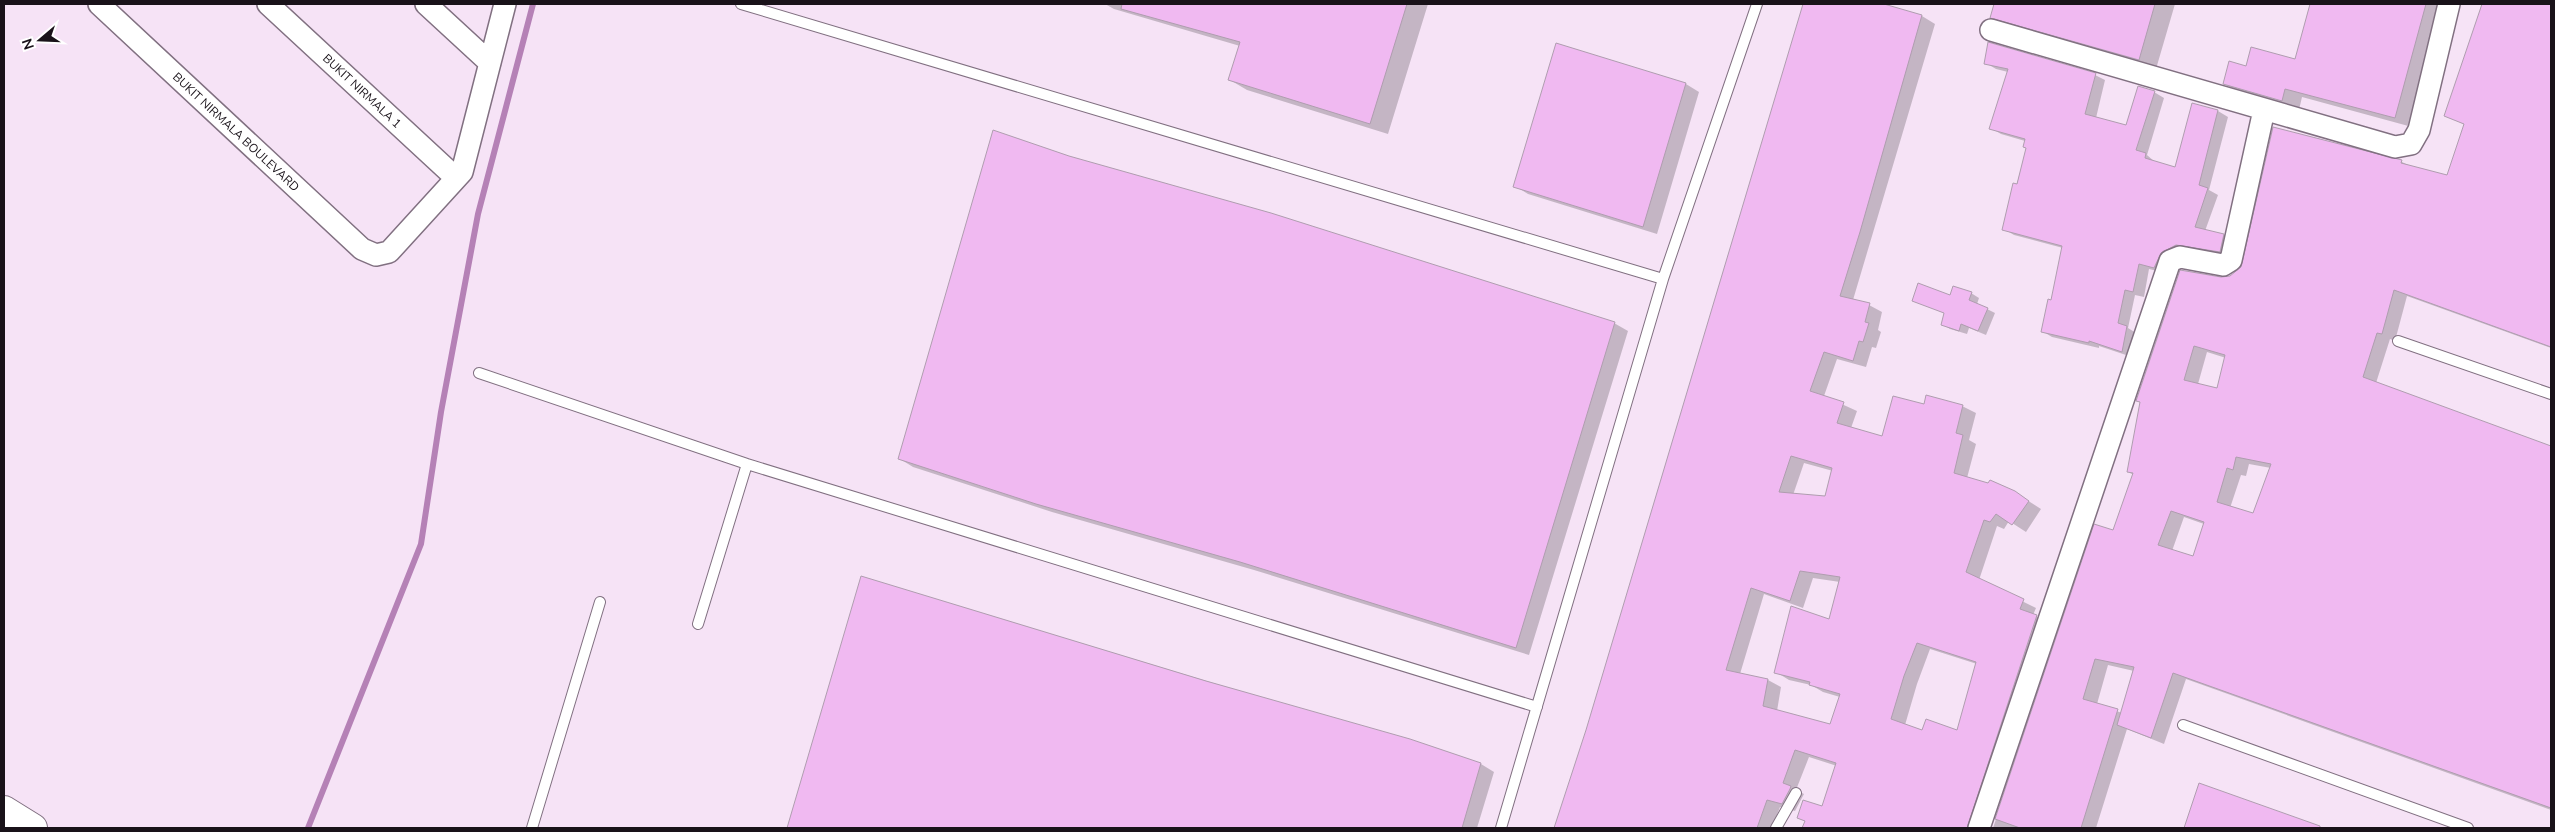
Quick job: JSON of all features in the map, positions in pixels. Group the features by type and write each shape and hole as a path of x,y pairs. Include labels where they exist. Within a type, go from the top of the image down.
{"highway":[{"path":"4,810 33,828"}],"street":[{"name":"BUKIT NIRMALA BOULEVARD","path":"99,4 362,249 376,255 389,252 456,178"},
{"name":"BUKIT NIRMALA 1","path":"268,4 456,178"},
{"path":"426,4 490,63"},
{"path":"456,178 462,172 506,4"},
{"path":"1992,30 2395,147 2411,144 2419,130 2449,4"},
{"path":"1979,828 2170,261 2180,257 2223,265 2231,260 2264,110"}],"lane":[{"path":"741,4 1663,279"},
{"path":"1501,828 1663,279 1757,4"},
{"path":"2398,341 2551,394"},
{"path":"480,373 747,464 1537,707"},
{"path":"698,624 747,464"},
{"path":"532,828 600,602"},
{"path":"2183,725 2468,828"},
{"path":"1776,828 1796,793"}],"building":[{"path":"1122,4 1407,4 1370,124 1228,80 1240,42 1121,9"},
{"path":"1803,4 1884,4 1922,15 1840,296 1870,303 1865,322 1869,323 1863,342 1859,341 1853,361 1824,352 1810,391 1844,402 1837,423 1882,436 1893,396 1924,404 1926,395 1963,405 1956,433 1963,435 1954,473 1988,483 1990,480 2015,491 2029,501 2012,525 1996,514 1990,522 1984,520 1966,572 2024,599 2020,609 2037,615 1967,828 1802,828 1805,821 1797,818 1803,800 1822,806 1836,763 1795,750 1783,783 1791,786 1790,789 1782,804 1767,800 1757,828 1554,828 1586,730","holes":["1791,456 1832,468 1825,496 1779,492","1800,571 1840,577 1829,619 1791,606 1774,673 1810,682 1809,685 1840,694 1830,724 1763,706 1768,679 1726,670 1751,588 1790,601","1917,643 1976,662 1957,730 1926,719 1922,730 1891,719 1904,676"]},
{"path":"1994,4 2155,4 2139,60 1990,18"},
{"path":"2310,4 2426,4 2395,118 2285,89 2282,101 2223,84 2229,61 2246,66 2251,47 2295,59"},
{"path":"2482,4 2551,4 2551,347 2394,290 2382,334 2377,333 2363,377 2551,446 2551,808 2173,673 2151,738 2117,725 2134,667 2095,659 2083,699 2118,709 2081,828 2020,828 1995,819 2094,524 2113,530 2133,473 2127,472 2140,402 2136,401 2180,270 2221,277 2230,276 2241,267 2273,127 2402,160 2401,163 2447,175 2464,124 2444,116","holes":["2194,346 2225,355 2217,388 2184,380","2236,457 2271,464 2253,513 2217,502 2227,468 2233,470","2171,511 2204,522 2193,556 2158,545"]},
{"path":"1988,42 2096,73 2085,114 2126,125 2138,86 2155,91 2136,150 2146,153 2145,158 2175,167 2192,103 2218,110 2199,185 2208,188 2195,227 2224,234 2220,252 2176,245 2161,253 2154,268 2139,264 2133,292 2125,290 2118,323 2127,326 2122,352 2089,341 2089,343 2041,332 2048,299 2051,300 2062,246 2002,230 2013,183 2017,184 2026,148 2023,147 2025,139 1989,129 2008,69 1984,64"},
{"path":"1556,43 1686,83 1643,227 1513,187"},
{"path":"993,130 1069,156 1271,213 1615,322 1516,648 1240,562 1036,504 898,459"},
{"path":"1918,283 1950,295 1953,286 1972,292 1969,300 1988,308 1978,331 1961,324 1959,331 1941,325 1944,313 1912,301"},
{"path":"861,576 1206,681 1410,739 1481,763 1462,828 787,828"},
{"path":"2199,783 2320,826 2320,828 2184,828"}],"waterway":[{"path":"308,828 421,544 441,412 478,214 533,4"}]}
